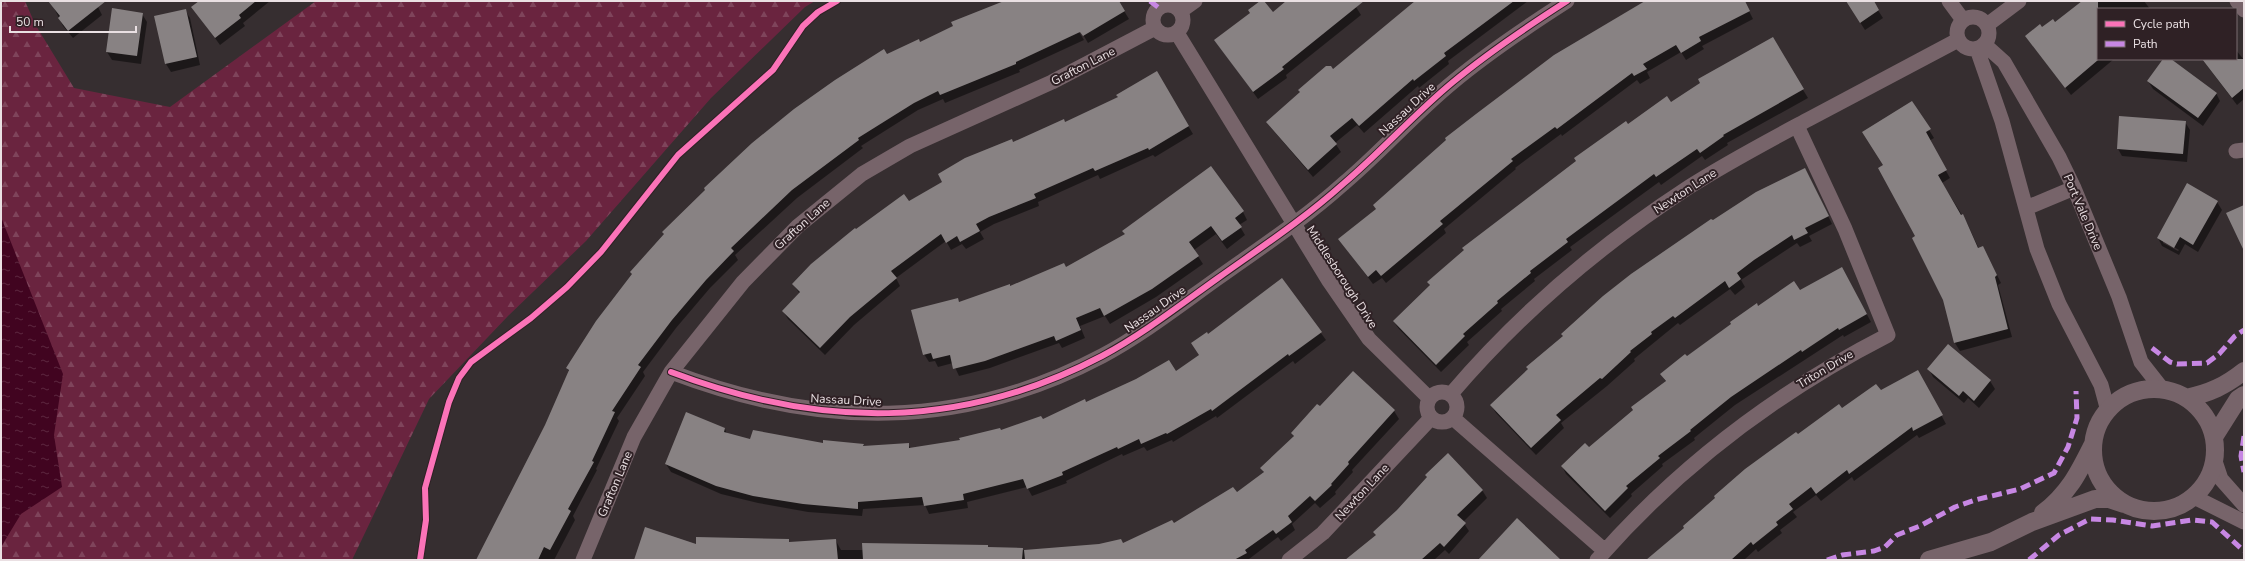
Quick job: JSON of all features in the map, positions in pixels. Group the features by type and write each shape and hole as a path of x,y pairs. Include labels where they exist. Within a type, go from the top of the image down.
{"street":[{"path":"1181,11 1194,1"},
{"name":"Nassau Drive","path":"671,372 752,399 811,410 842,413 902,413 954,406 991,398 1049,380 1123,344 1294,224 1342,185 1452,83 1492,52 1567,1"},
{"path":"1949,1 1963,20"},
{"path":"1987,25 2019,1"},
{"path":"2237,1 2244,10"},
{"path":"1172,5 1181,11 1184,21 1177,33 1165,35 1155,28 1153,16 1159,8 1172,5"},
{"path":"1970,17 1976,17 1987,25 1989,36 1981,46 1968,49 1958,40 1957,28 1963,20 1970,17"},
{"name":"Grafton Lane","path":"583,560 634,437 671,372 718,311 770,252 818,207 862,174 910,146 1059,79 1155,28"},
{"name":"Middlesborough Drive","path":"1177,33 1294,224 1369,339 1429,398"},
{"name":"Newton Lane","path":"1451,394 1485,354 1517,322 1583,264 1618,237 1690,187 1797,126 1958,40"},
{"path":"1981,46 2037,249 2059,304 2101,385 2108,411"},
{"name":"Port Vale Drive","path":"1981,46 2007,68 2033,110 2074,188 2119,297 2141,362 2163,390"},
{"name":"Triton Drive","path":"1601,556 1663,491 1692,465 1753,416 1818,372 1888,334 1845,229 1797,126"},
{"path":"2026,208 2074,188"},
{"path":"2186,398 2202,395 2224,386 2244,371"},
{"path":"1929,560 1991,542 2032,522 2095,499 2109,499 2145,511 2162,511 2179,506 2194,497 2206,484 2214,461 2214,437 2204,415 2186,398 2163,390 2139,391 2128,395 2108,411 2099,424 2094,443 2074,482 2058,502 2032,522"},
{"path":"1441,391 1451,394 1457,403 1457,408 1453,418 1445,422 1431,418 1426,406 1432,394 1441,391"},
{"path":"2214,437 2238,399 2244,395"},
{"name":"Newton Lane","path":"1289,560 1323,533 1431,418"},
{"path":"1453,418 1601,556"},
{"path":"2094,443 2095,464 2103,483 2114,496 2129,506"},
{"path":"2214,461 2221,480 2244,505"},
{"path":"2194,497 2244,522"}],"green space":[{"path":"1,1 25,1 35,24 74,88 170,107 316,1 815,1 805,7 711,98 586,241 508,316 429,399 352,560 1,560"}],"water":[{"path":"1,217 63,374 54,435 62,487 21,514 1,547"}],"building":[{"path":"48,1 106,1 68,31 58,18 60,16"},
{"path":"199,1 256,1 239,15 241,18 215,38 191,7"},
{"path":"1004,1 1119,1 1125,11 1083,36 1080,32 1016,62 1016,64 940,95 938,91 914,103 858,138 859,140 792,190 731,248 734,251 706,280 672,320 638,365 641,367 612,411 615,412 592,461 594,462 568,509 571,511 550,550 544,547 538,560 476,560 545,425 569,370 566,368 596,321 632,274 630,272 664,234 662,232 705,190 704,188 752,143 794,109 835,80 884,49 887,54 919,39 920,42 953,26 951,22"},
{"path":"1260,1 1264,1 1273,12 1286,1 1364,1 1282,67 1284,69 1253,92 1214,40 1250,13 1248,10"},
{"path":"1415,1 1514,1 1444,53 1446,56 1414,81 1413,79 1359,126 1352,118 1330,136 1337,144 1308,170 1266,122 1300,92 1298,90 1326,66 1331,66 1333,69"},
{"path":"1645,1 1745,1 1750,11 1699,37 1701,41 1681,53 1676,45 1643,64 1647,69 1634,76 1632,73 1557,129 1555,127 1511,159 1513,161 1440,221 1443,224 1381,276 1376,270 1368,277 1338,239 1376,209 1373,205 1446,140 1445,138 1554,55"},
{"path":"1846,1 1874,1 1879,10 1860,23"},
{"path":"2082,1 2098,1 2098,60 2065,88 2025,36 2040,24 2042,27 2053,19 2055,22"},
{"path":"112,8 143,13 137,56 106,52"},
{"path":"186,9 197,57 165,64 154,16"},
{"path":"1773,37 1804,89 1723,135 1724,136 1700,153 1697,149 1656,177 1654,174 1566,239 1568,242 1530,271 1531,273 1497,301 1498,303 1463,334 1465,336 1436,365 1393,321 1430,285 1427,282 1464,250 1462,248 1576,161 1574,158 1626,121 1628,124 1667,96 1671,102 1700,83 1698,79"},
{"path":"2244,59 2244,88 2232,98 2203,60"},
{"path":"2162,60 2172,60 2217,93 2198,118 2147,81"},
{"path":"1157,71 1189,126 1149,150 1148,148 1095,171 1093,168 1034,194 1036,198 989,217 976,224 980,231 960,242 957,236 946,243 941,234 891,271 897,278 850,317 820,348 782,311 800,292 792,284 811,264 855,228 856,229 904,194 909,201 942,182 938,174 965,158 1012,139 1013,142 1064,119 1065,122 1118,97 1116,95"},
{"path":"1912,101 1931,129 1926,132 1947,170 1938,175 1961,215 1963,214 1978,248 1983,246 1997,275 1995,277 2008,329 1954,343 1943,300 1912,238 1915,236 1878,168 1883,165 1862,132"},
{"path":"2119,116 2186,121 2183,154 2117,149"},
{"path":"1211,166 1244,211 1235,218 1242,227 1222,241 1211,226 1189,242 1199,256 1152,289 1104,316 1100,308 1076,318 1081,330 1056,341 1054,336 985,361 953,369 950,355 933,359 931,353 923,355 911,310 958,298 959,302 1010,284 1010,286 1064,263 1066,267 1125,234 1122,231"},
{"path":"1805,168 1829,216 1805,228 1808,233 1794,240 1792,235 1754,260 1737,273 1741,279 1729,288 1725,281 1675,318 1673,316 1651,332 1652,334 1630,351 1631,352 1602,379 1600,378 1556,415 1561,420 1531,448 1490,405 1528,369 1526,367 1563,336 1561,334 1603,296 1631,274 1711,219 1713,220 1756,192"},
{"path":"2187,183 2218,201 2193,245 2180,237 2174,248 2157,238"},
{"path":"2244,205 2244,251 2226,213"},
{"path":"1842,267 1867,314 1839,330 1838,328 1802,352 1801,350 1731,397 1690,430 1691,431 1658,456 1660,458 1626,486 1628,488 1605,511 1561,466 1585,443 1589,447 1633,410 1631,407 1666,381 1660,374 1685,354 1687,356 1731,324 1730,322 1757,303 1758,306 1794,281 1800,290"},
{"path":"1282,278 1322,332 1289,356 1288,354 1212,411 1211,409 1167,434 1166,433 1141,444 1139,439 1118,449 1117,447 1062,472 1063,475 1027,489 1023,479 963,494 964,500 924,506 922,497 858,502 858,509 803,504 753,496 716,486 665,464 686,412 725,428 724,432 750,439 753,430 823,443 823,440 864,444 863,446 909,443 909,448 960,440 959,438 1000,428 1001,430 1041,416 1043,419 1085,399 1086,402 1136,379 1169,360 1176,371 1199,355 1191,343 1207,332 1208,334"},
{"path":"1948,344 1991,380 1974,401 1963,391 1959,396 1927,369"},
{"path":"1918,370 1943,415 1913,431 1912,427 1849,474 1847,470 1816,494 1811,487 1789,504 1793,509 1776,522 1778,525 1753,545 1751,542 1731,560 1646,560 1684,528 1683,526 1715,498 1714,496 1745,469 1796,432 1798,434 1839,404 1842,408 1876,384 1881,390"},
{"path":"1353,371 1395,410 1348,462 1349,464 1331,484 1332,485 1315,501 1310,496 1288,516 1292,522 1276,534 1273,530 1245,550 1247,553 1234,560 1025,560 1024,550 1099,544 1121,539 1123,543 1172,520 1174,523 1233,487 1237,492 1264,472 1260,468 1294,436 1291,433 1317,404 1320,406"},
{"path":"1448,453 1483,490 1457,515 1466,523 1444,547 1440,543 1421,560 1345,560 1376,535 1373,532 1397,510 1427,477 1425,475"},
{"path":"1517,518 1561,560 1478,560"},
{"path":"645,527 696,544 696,537 789,539 789,542 836,539 838,560 634,560"},
{"path":"862,543 988,545 988,547 1023,548 1022,560 863,560"}],"marked path":[{"path":"1150,1 1159,8"},
{"path":"2152,348 2170,362 2177,364 2207,363 2219,354 2235,336 2244,330"},
{"path":"1827,560 1842,555 1874,551 1885,547 1897,535 1920,526 1955,507 1975,500 2020,489 2054,473 2068,447 2077,418 2076,391"},
{"path":"2244,436 2241,456 2244,472"},
{"path":"2029,560 2059,535 2090,519 2113,520 2152,526 2192,520 2212,522 2244,551"}],"cycle path":[{"path":"420,560 426,520 425,488 449,402 459,378 471,362 531,318 567,287 601,252 678,155 773,70 803,26 818,12 837,1"},
{"path":"671,372 726,390 780,404 835,411 888,413 942,409 995,398 1049,381 1102,356 1132,338 1282,233 1357,172 1453,82 1509,40 1567,1"}]}
